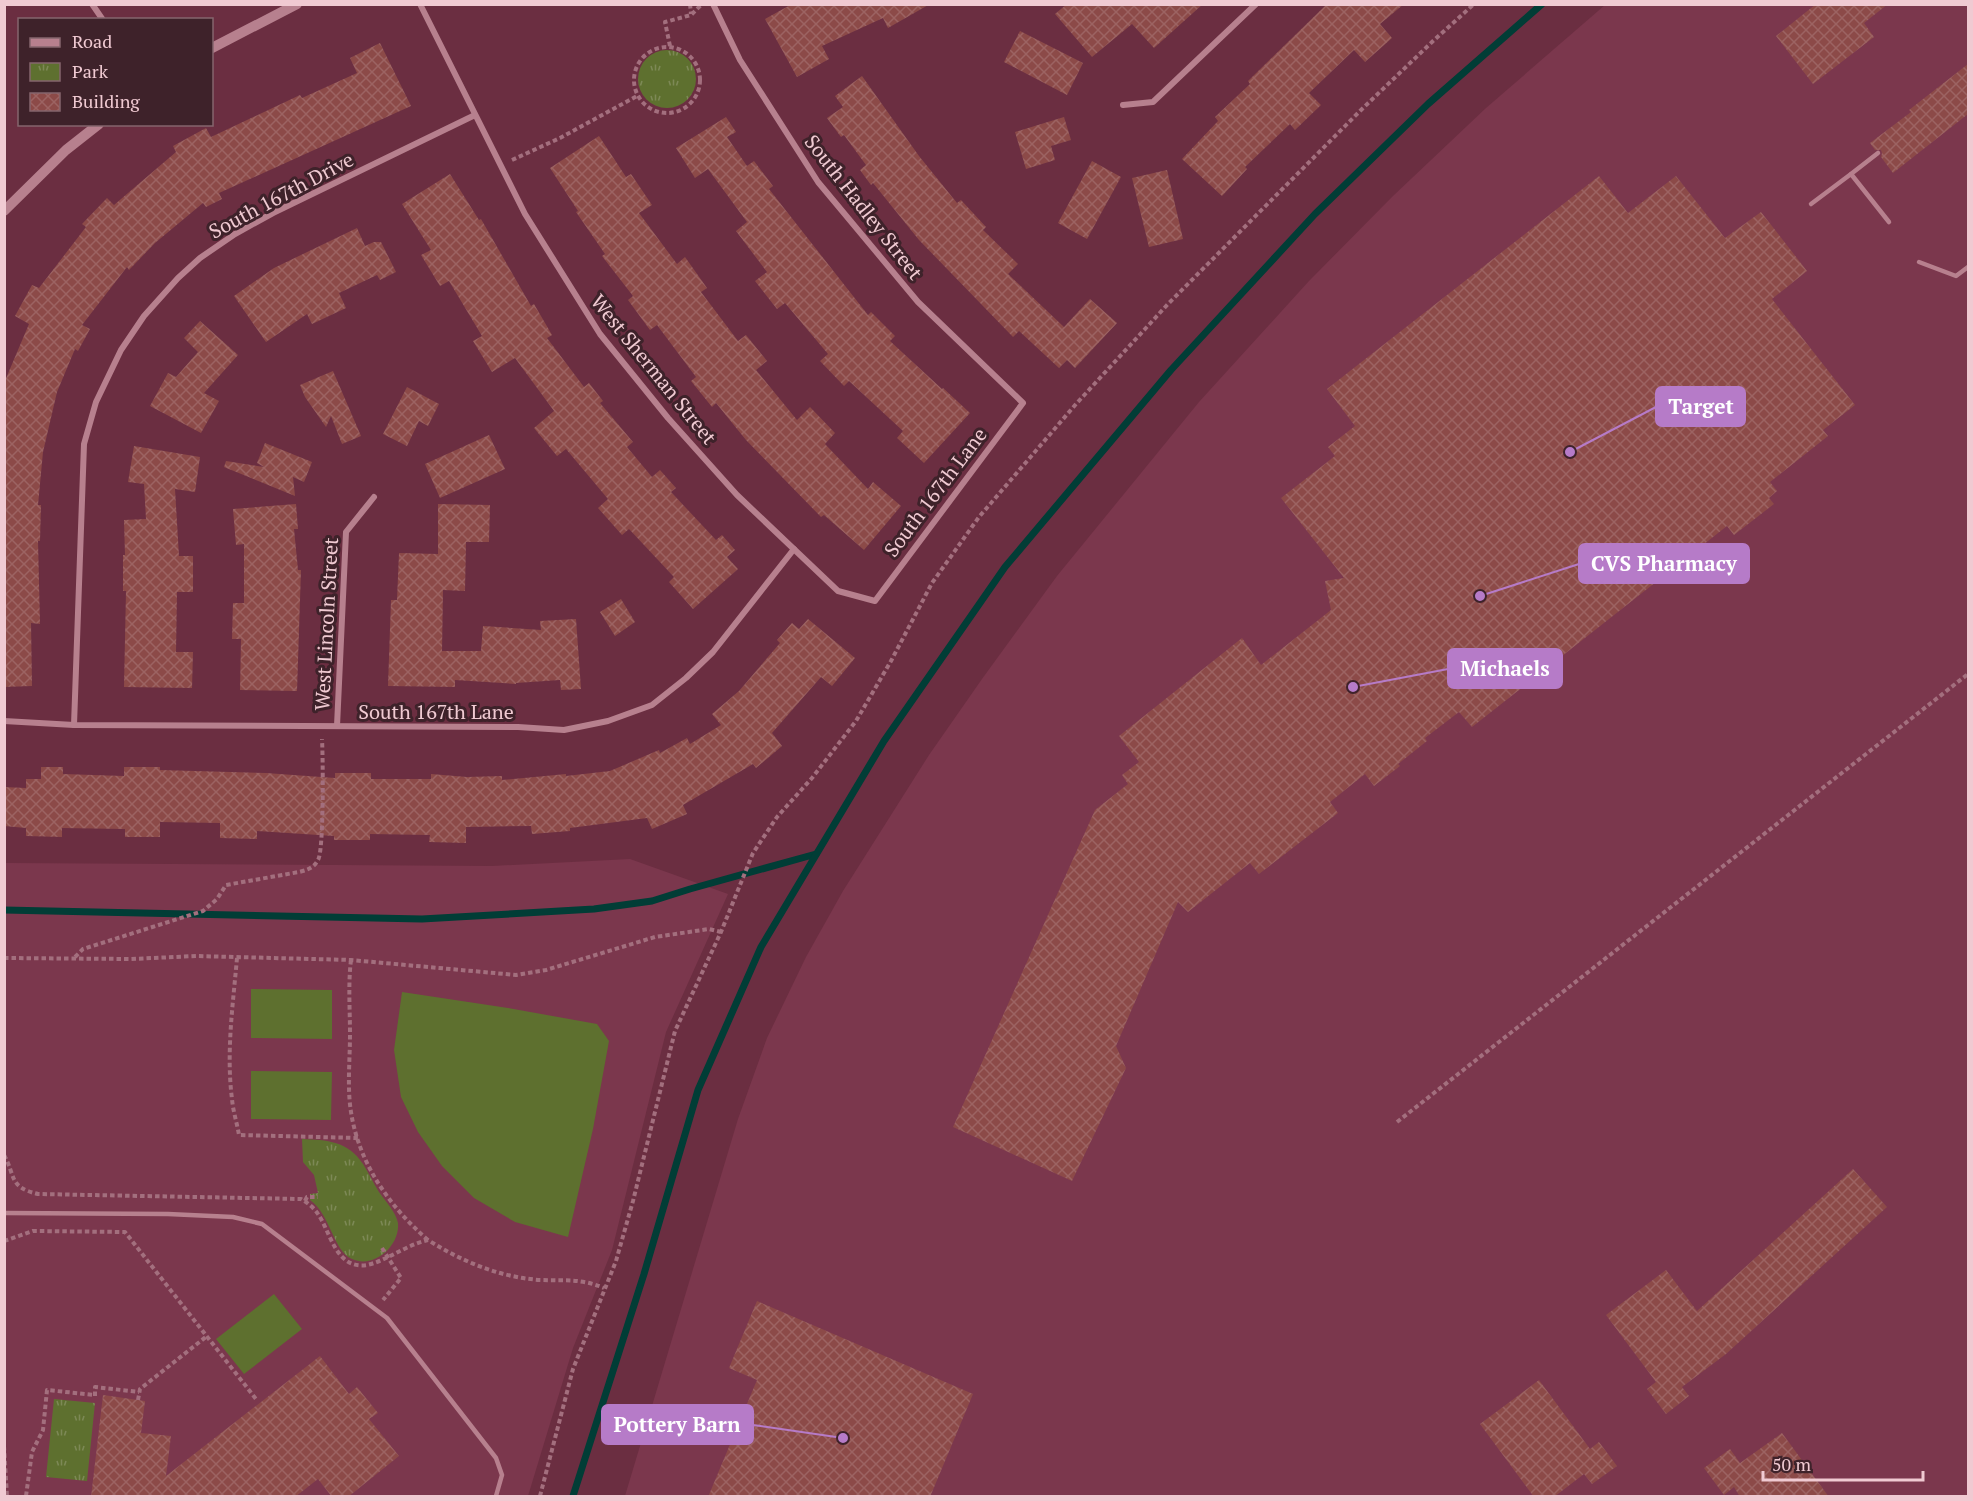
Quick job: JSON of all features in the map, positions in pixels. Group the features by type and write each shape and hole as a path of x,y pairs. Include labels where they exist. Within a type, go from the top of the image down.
{"street":[{"path":"92,4 102,18"},
{"path":"213,47 297,4"},
{"name":"West Sherman Street","path":"420,4 525,214 600,334 668,418 737,495 838,591 874,601"},
{"name":"South Hadley Street","path":"713,4 740,60 818,182 918,302 1023,403"},
{"path":"1123,105 1153,102 1256,4"},
{"name":"South 167th Drive","path":"74,725 84,444 96,402 121,350 144,316 178,278 200,258 235,234 273,213 475,115"},
{"path":"4,211 66,150 96,126"},
{"name":"South 167th Lane","path":"874,601 1023,403"},
{"name":"West Lincoln Street","path":"337,726 346,532 374,497"},
{"name":"South 167th Lane","path":"4,721 74,725 518,727 564,730 608,721 652,705 686,678 713,652 794,549"}],"lane":[{"path":"1811,204 1878,153"},
{"path":"1851,174 1889,222"},
{"path":"1919,262 1956,276 1968,267"},
{"path":"4,1213 168,1214 248,1219 262,1224 387,1318 496,1458 502,1476 496,1497"}],"path":[{"path":"690,4 691,15"},
{"path":"670,46 665,22 691,15 701,4"},
{"path":"540,1497 573,1369 616,1261 675,1031 721,932 753,853 777,817 812,778 856,721 932,583 979,517 1076,404 1168,304 1360,111 1474,4"},
{"path":"670,46 684,51 693,58 700,78 699,89 694,100 676,112 665,113 654,111 644,105 633,86 633,75 643,55 652,49 670,46"},
{"path":"500,166 560,138 637,96"},
{"path":"1397,1122 1968,674"},
{"path":"75,957 83,949 203,911 217,899 226,885 299,872 310,869 317,863 322,844 321,726"},
{"path":"4,958 131,959 196,956 351,960 516,975 546,970 655,937 709,929 721,932"},
{"path":"237,958 230,1040 230,1071 239,1136 358,1138"},
{"path":"351,960 350,1098 352,1114 362,1151 382,1190 405,1219 428,1240 468,1263 504,1275 540,1280 582,1280 604,1287"},
{"path":"4,1155 16,1183 29,1192 38,1194 301,1199 316,1211 337,1251 346,1261 356,1265 366,1265 408,1246 428,1240"},
{"path":"304,1201 307,1197 318,1197"},
{"path":"4,1241 33,1231 125,1232 256,1399"},
{"path":"373,1307 384,1300 400,1278 382,1248"},
{"path":"138,1400 140,1389 207,1336"},
{"path":"26,1497 32,1452 43,1430 47,1390 94,1396 95,1387 139,1392"},
{"path":"4,1446 7,1497"}],"shaded area":[{"path":"1605,5 1968,5 1968,1496 625,1496 738,1119 767,1038 806,957 843,891 929,755 1057,576 1199,402 1309,281 1393,196 1486,108"},
{"path":"630,859 728,894 666,1032 612,1250 573,1348 528,1496 5,1496 5,863 492,866"}],"green space":[{"path":"667,50 678,52 691,63 696,79 694,90 683,103 667,108 656,106 643,95 638,79 640,68 651,55"},
{"path":"251,989 332,990 332,1039 251,1038"},
{"path":"402,992 597,1024 609,1041 593,1129 568,1237 515,1222 474,1198 442,1166 418,1132 401,1097 394,1050"},
{"path":"251,1071 332,1072 331,1120 251,1119"},
{"path":"302,1139 328,1141 351,1151 363,1164 393,1211 398,1223 395,1240 377,1258 360,1261 352,1259 340,1249 323,1214 310,1200 310,1194 318,1193 314,1175 303,1162"},
{"path":"274,1294 302,1329 244,1374 216,1339"},
{"path":"54,1399 95,1403 87,1481 46,1477"}],"building":[{"path":"792,4 930,4 888,28 883,18 822,46 829,59 797,77 765,19"},
{"path":"1067,4 1203,4 1154,48 1132,24 1092,57 1055,14"},
{"path":"1327,4 1404,4 1380,24 1392,38 1365,62 1354,50 1309,93 1321,105 1295,130 1290,124 1245,167 1247,169 1222,196 1182,159 1218,121 1215,117 1250,84 1248,81"},
{"path":"1816,4 1888,4 1864,23 1874,37 1813,84 1776,36"},
{"path":"1020,31 1083,63 1067,95 1004,62"},
{"path":"380,43 411,106 219,193 222,199 206,207 203,203 155,243 129,270 127,267 82,325 90,329 78,351 75,349 57,392 43,452 38,505 41,505 40,541 38,541 40,624 31,623 32,686 4,687 4,383 29,324 15,316 32,285 39,288 86,227 82,224 107,198 114,205 176,152 173,146 206,128 211,137 300,95 302,98 357,73 350,58"},
{"path":"1968,64 1968,114 1893,173 1881,157 1881,150 1875,150 1870,143"},
{"path":"862,76 919,156 957,203 961,200 986,227 983,230 1018,264 1008,274 1064,327 1090,299 1117,323 1075,368 1067,360 1059,368 1019,331 1013,337 919,240 860,170 866,165 844,135 841,137 827,118 843,107 835,96"},
{"path":"726,117 736,132 727,137 747,166 754,161 773,186 769,189 868,315 871,312 895,336 890,341 970,413 924,463 897,438 903,431 849,381 844,386 820,361 828,354 785,303 777,309 755,281 767,272 736,231 747,222 708,169 695,178 676,148"},
{"path":"1064,117 1071,140 1051,146 1055,160 1026,169 1015,132"},
{"path":"599,136 626,177 631,174 652,205 639,213 677,264 685,257 707,288 701,292 738,341 746,335 767,361 756,370 797,420 810,407 835,433 825,444 868,489 873,482 901,506 864,550 824,515 821,517 746,440 716,403 712,407 691,381 696,377 657,325 650,330 628,300 633,296 602,256 605,254 576,212 578,211 550,168"},
{"path":"1092,161 1121,177 1087,239 1058,223"},
{"path":"1167,170 1183,239 1149,247 1132,178"},
{"path":"450,174 479,220 481,219 531,306 534,304 552,335 547,338 584,387 589,383 603,401 600,403 633,442 627,447 652,477 660,470 676,488 671,492 716,540 722,535 735,550 727,557 738,569 693,609 669,582 674,577 629,529 622,535 598,508 608,499 566,449 557,456 534,428 554,411 515,358 492,372 473,341 482,336 449,281 440,286 421,255 431,250 402,204"},
{"path":"1599,176 1628,213 1676,176 1725,238 1761,212 1807,271 1772,299 1855,405 1823,430 1828,436 1770,482 1777,491 1769,498 1774,504 1734,535 1727,526 1472,727 1459,712 1425,738 1427,741 1374,786 1365,774 1330,802 1338,813 1259,874 1250,863 1188,912 1178,902 1116,1046 1126,1068 1072,1181 953,1127 1095,810 1128,784 1122,775 1139,762 1119,736 1242,638 1261,665 1331,610 1325,581 1344,578 1281,498 1335,456 1328,447 1355,426 1327,389"},
{"path":"357,228 365,246 381,242 396,272 380,280 377,275 339,293 346,308 312,324 307,314 266,342 234,296 274,268"},
{"path":"200,321 238,355 204,393 219,401 201,433 150,406 168,373 176,377 198,352 184,338"},
{"path":"333,371 361,436 342,444 331,416 326,427 305,397 300,385"},
{"path":"407,387 439,404 428,426 419,421 407,446 383,434"},
{"path":"489,435 505,469 440,498 425,464"},
{"path":"265,443 312,462 304,482 293,477 295,496 224,467 226,461 264,467 257,463"},
{"path":"134,446 200,457 195,492 175,489 179,556 193,556 193,592 177,592 176,652 193,652 192,688 124,687 126,591 123,591 124,520 146,519 144,484 128,482"},
{"path":"296,504 298,529 294,529 298,570 301,570 297,691 240,690 241,639 232,639 233,603 244,603 244,544 236,545 233,509"},
{"path":"438,504 490,505 489,542 466,542 465,591 443,590 442,651 481,651 483,626 541,630 540,621 576,619 581,689 561,690 560,680 516,684 455,680 455,687 388,686 391,600 397,600 399,553 438,554"},
{"path":"621,599 635,622 615,636 600,612"},
{"path":"808,619 855,658 832,686 821,677 772,733 782,746 756,768 753,764 683,805 687,814 652,829 647,818 570,828 570,831 532,834 531,826 466,827 466,843 429,842 430,835 370,834 370,840 334,840 334,836 257,831 257,839 220,838 220,823 160,822 160,837 125,837 125,829 62,828 62,837 26,836 26,828 4,826 4,787 26,788 26,779 41,779 41,767 63,767 63,774 124,776 124,767 160,767 160,770 266,773 335,778 335,773 371,773 371,779 431,779 431,774 467,777 502,776 502,780 610,771 659,750 660,753 687,738 690,744 721,725 712,714 739,691 780,643 777,640 792,623 799,629"},
{"path":"1853,1169 1887,1207 1726,1354 1682,1387 1689,1396 1666,1414 1647,1389 1656,1382 1606,1315 1666,1270 1697,1311"},
{"path":"757,1301 973,1394 930,1497 708,1497 757,1380 729,1368"},
{"path":"320,1356 349,1394 357,1387 378,1413 369,1419 399,1456 348,1497 332,1497 318,1479 295,1497 91,1497 103,1395 145,1401 141,1433 171,1436 166,1476"},
{"path":"1539,1380 1590,1449 1599,1442 1617,1466 1592,1484 1584,1474 1554,1497 1534,1497 1480,1424"},
{"path":"1782,1433 1829,1497 1740,1497 1734,1487 1724,1495 1704,1468 1730,1449 1740,1463"}],"waterway":[{"path":"573,1496 644,1274 698,1090 761,947 884,741 1005,567 1171,370 1315,214 1428,104 1542,4"},
{"path":"4,910 422,919 594,909 652,901 816,854"}],"place":[{"name":"Target","path":"1570,452"},
{"name":"CVS Pharmacy","path":"1480,596"},
{"name":"Michaels","path":"1353,687"},
{"name":"Pottery Barn","path":"843,1438"}]}
